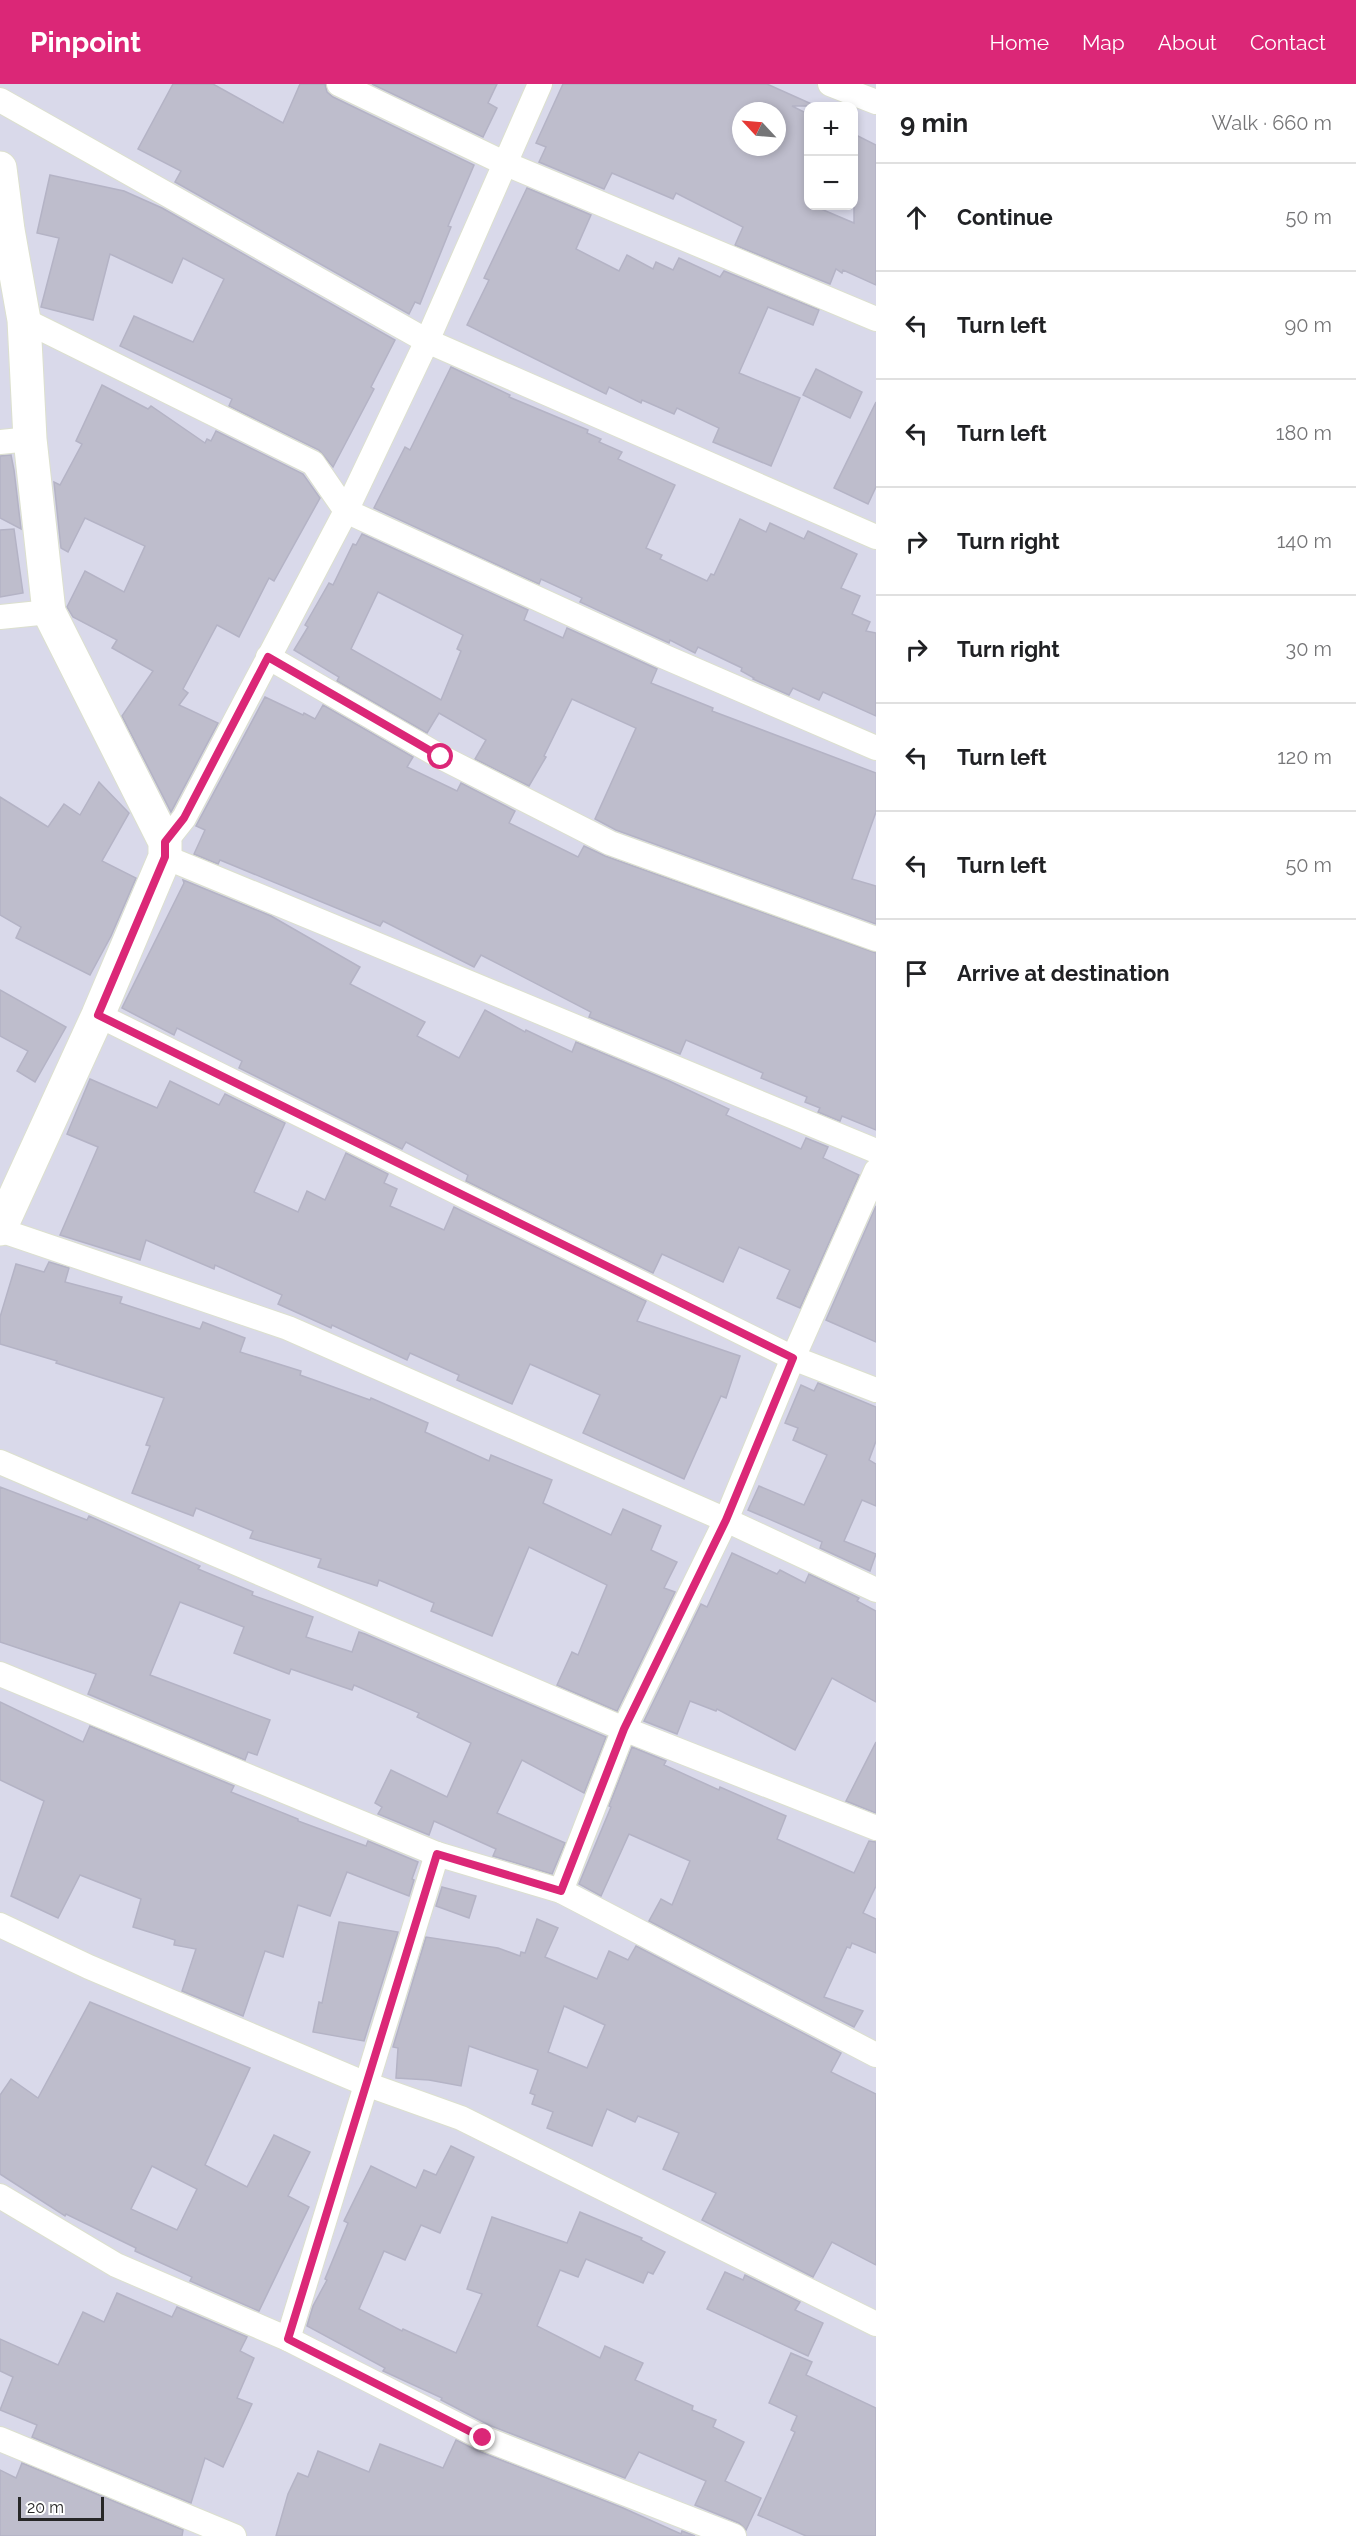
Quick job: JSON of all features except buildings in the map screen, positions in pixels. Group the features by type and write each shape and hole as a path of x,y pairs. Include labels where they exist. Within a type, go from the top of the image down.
{"street":[{"path":"339,84 504,163 876,319"},
{"path":"540,84 427,340 346,511 184,818 165,849 98,1015 0,1229 288,1328 726,1520 876,1590"},
{"path":"830,84 876,102"},
{"path":"0,100 427,340 876,537"},
{"path":"0,168 4,231 24,320 15,440 49,612 165,849 876,1150"},
{"path":"24,320 313,464 346,511 665,657 876,748"},
{"path":"0,617 49,612"},
{"path":"268,657 441,757 610,843 876,939"},
{"path":"98,1015 793,1358 876,1390"},
{"path":"561,1891 624,1729 726,1520 793,1358 876,1171"},
{"path":"0,1462 624,1729 876,1828"},
{"path":"0,1674 437,1854 561,1891 876,2055"},
{"path":"288,2339 437,1854"},
{"path":"0,1925 89,1966 366,2084 461,2118 876,2324"},
{"path":"0,2196 117,2265 288,2339 483,2438 734,2536"},
{"path":"0,2439 234,2536"}],"route":[{"path":"441,757 268,657 184,818 165,842 165,857 98,1015 793,1358 726,1520 624,1729 561,1891 437,1854 288,2339 483,2438"}]}
